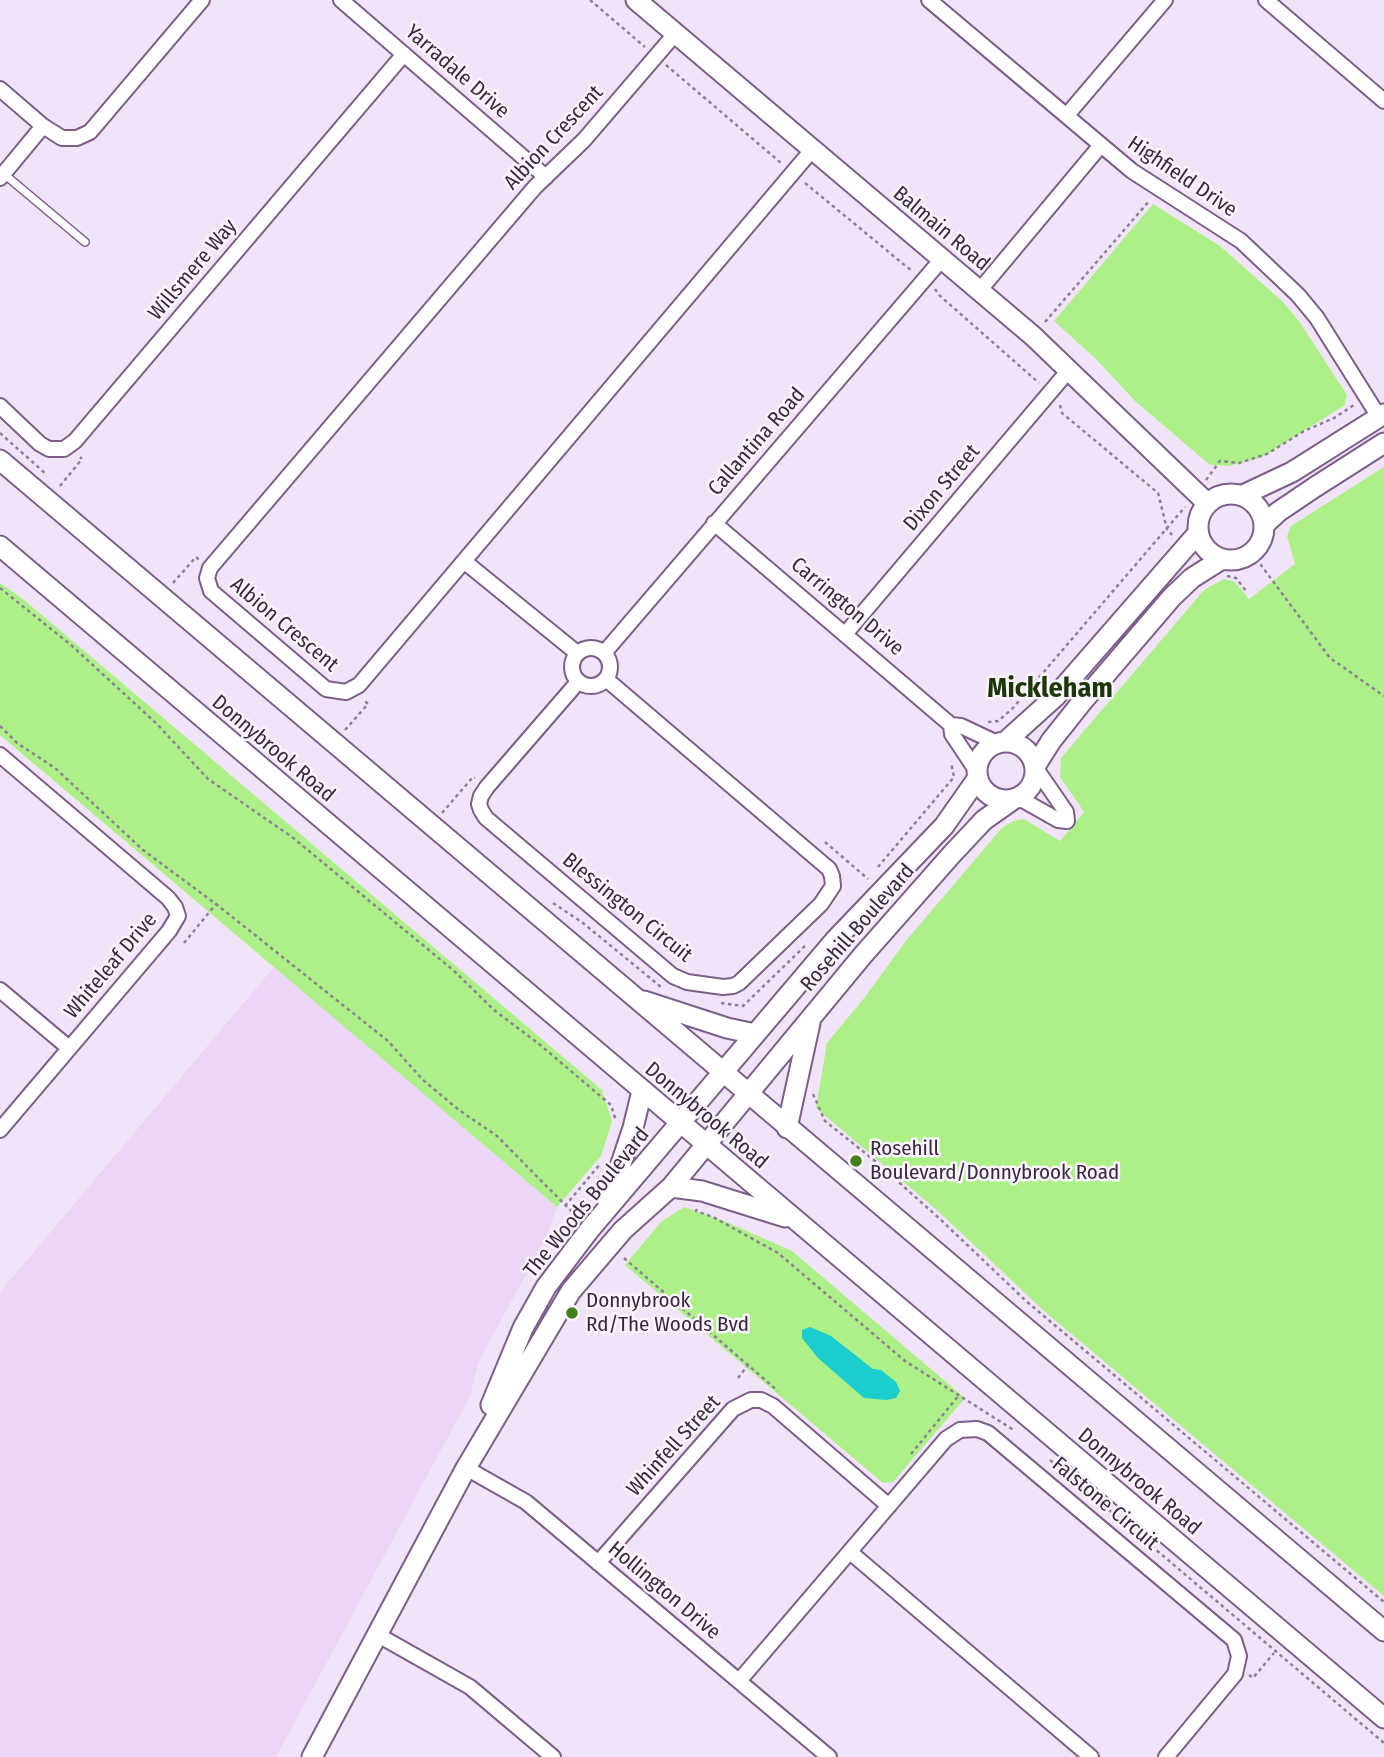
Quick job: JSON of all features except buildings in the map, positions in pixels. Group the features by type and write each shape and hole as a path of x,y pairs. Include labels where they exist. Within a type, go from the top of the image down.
{"main road":[{"name":"Balmain Road","path":"636,0 1033,337 1202,498"},
{"path":"1243,495 1292,472 1381,416"},
{"path":"1264,525 1306,493 1384,443"},
{"name":"Donnybrook Road","path":"0,460 1384,1631"},
{"path":"1232,493 1243,495 1254,505 1264,525 1264,536 1252,552 1242,559 1231,561 1222,559 1202,543 1198,533 1202,498 1232,493"},
{"path":"1198,533 1055,697 1001,743 985,753 977,774 992,796 1015,800 1031,785 1036,768 1051,741 1083,701 1172,597 1192,578 1222,559"},
{"name":"Donnybrook Road","path":"0,546 1384,1718"},
{"path":"1001,743 1012,743 1026,751 1036,768"},
{"name":"Rosehill Boulevard","path":"724,1074 836,939 930,843 962,802 977,774"},
{"name":"Rosehill Boulevard","path":"705,1145 863,955 960,846 984,820 1015,800"},
{"path":"633,997 727,1028 755,1034"},
{"path":"787,1128 811,1019"},
{"name":"The Woods Boulevard","path":"466,1468 523,1328 546,1287 590,1229 724,1074"},
{"path":"604,1214 633,1128 642,1091"},
{"name":"The Woods Boulevard","path":"312,1757 466,1468 571,1291 609,1245 671,1186 705,1145"},
{"path":"671,1186 702,1191 795,1220"}],"street":[{"path":"0,89 43,126 62,138 76,138 90,132 202,0"},
{"name":"Yarradale Drive","path":"341,0 546,177"},
{"path":"1067,116 1165,0"},
{"path":"1266,0 1384,101"},
{"name":"Highfield Drive","path":"936,2 1132,171 1241,242 1298,295 1317,318 1381,416"},
{"name":"Albion Crescent","path":"675,34 584,140 546,177 210,568 208,582 216,596 326,689 340,693 353,690 465,562 812,150"},
{"name":"Willsmere Way","path":"68,447 404,54"},
{"path":"2,175 43,126"},
{"path":"979,291 1101,145"},
{"name":"Callantina Road","path":"604,653 942,260"},
{"name":"Dixon Street","path":"846,634 1069,370"},
{"path":"0,406 40,444 49,449 68,447"},
{"name":"Carrington Drive","path":"714,523 951,725 961,726 1001,743"},
{"path":"465,562 577,653"},
{"path":"590,648 604,653 610,667 606,679 597,686 578,682 572,670 577,653 590,648"},
{"name":"Blessington Circuit","path":"486,787 479,804 486,818 673,976 687,982 723,987 739,983 821,904 833,886 832,876 821,863 606,679"},
{"path":"486,787 578,682"},
{"name":"Carrington Drive","path":"951,725 952,734 977,774"},
{"name":"Whiteleaf Drive","path":"0,755 168,898 178,916 169,932 0,1130"},
{"path":"1015,800 1058,820 1067,821 1066,812 1036,768"},
{"path":"0,990 69,1048"},
{"name":"Whinfell Street","path":"598,1563 733,1409 751,1400 761,1400 774,1406 889,1506"},
{"name":"Falstone Circuit","path":"739,1681 953,1433 970,1428 983,1430 1228,1634 1238,1648 1238,1666"},
{"name":"Hollington Drive","path":"466,1468 526,1502 829,1757"},
{"path":"850,1552 1091,1757"},
{"path":"378,1635 470,1687 552,1757"},
{"path":"1166,1757 1229,1683 1238,1666"}],"lane":[{"path":"2,175 85,242"}],"path":[{"path":"590,0 793,173 925,280 1058,399 1062,413 1158,493 1167,529"},
{"path":"1033,337 1159,189"},
{"path":"975,734 983,723 998,721 1012,709 1167,529 1202,498 1220,461 1239,463 1266,454 1367,397"},
{"path":"0,433 50,477"},
{"path":"60,486 82,459 68,447"},
{"path":"1252,552 1330,658 1384,696"},
{"path":"173,583 196,557 210,568"},
{"path":"0,588 71,645 157,724 208,779 292,837 453,970 494,1010 611,1105 617,1124 633,1128"},
{"path":"345,730 368,704 353,690"},
{"path":"0,726 17,743 55,768 143,850 216,904 388,1041 424,1080 459,1110 497,1136 590,1229"},
{"path":"877,869 954,777 951,762 962,748"},
{"path":"442,813 473,777 486,787"},
{"path":"825,842 868,879"},
{"path":"549,901 583,923 666,992"},
{"path":"184,943 216,904"},
{"path":"713,1002 743,1006 812,939"},
{"path":"794,1089 813,1094 824,1121 875,1161 1026,1301 1384,1602"},
{"path":"565,1206 604,1161"},
{"path":"609,1245 779,1391"},
{"path":"738,1378 748,1365"},
{"path":"908,1459 959,1395"},
{"path":"1238,1666 1253,1678 1275,1652"}],"shaded area":[{"path":"1153,204 1220,246 1282,301 1299,321 1347,395 1345,405 1262,457 1229,466 1210,465 1135,401 1096,359 1054,321"},
{"path":"1384,467 1384,1596 1044,1311 938,1211 816,1108 827,1043 905,942 1001,829 1013,821 1024,819 1060,841 1084,812 1060,777 1061,758 1204,590 1224,579 1235,582 1249,599 1295,564 1287,536 1291,526"},
{"path":"0,583 23,599 602,1090 612,1121 601,1156 557,1207 0,735"},
{"path":"274,967 557,1207 545,1239 479,1361 470,1396 276,1757 0,1757 0,1292"},
{"path":"684,1207 722,1220 792,1251 965,1398 893,1482 883,1483 625,1265 661,1222"},
{"path":"810,1327 831,1336 873,1369 881,1370 896,1382 900,1391 896,1398 864,1398 818,1358 802,1338 802,1330"}],"place":[{"name":"Rosehill Boulevard/Donnybrook Road","path":"856,1161"},
{"name":"Donnybrook Rd/The Woods Bvd","path":"572,1313"}],"district":[{"name":"Mickleham","path":"1050,689"}]}
